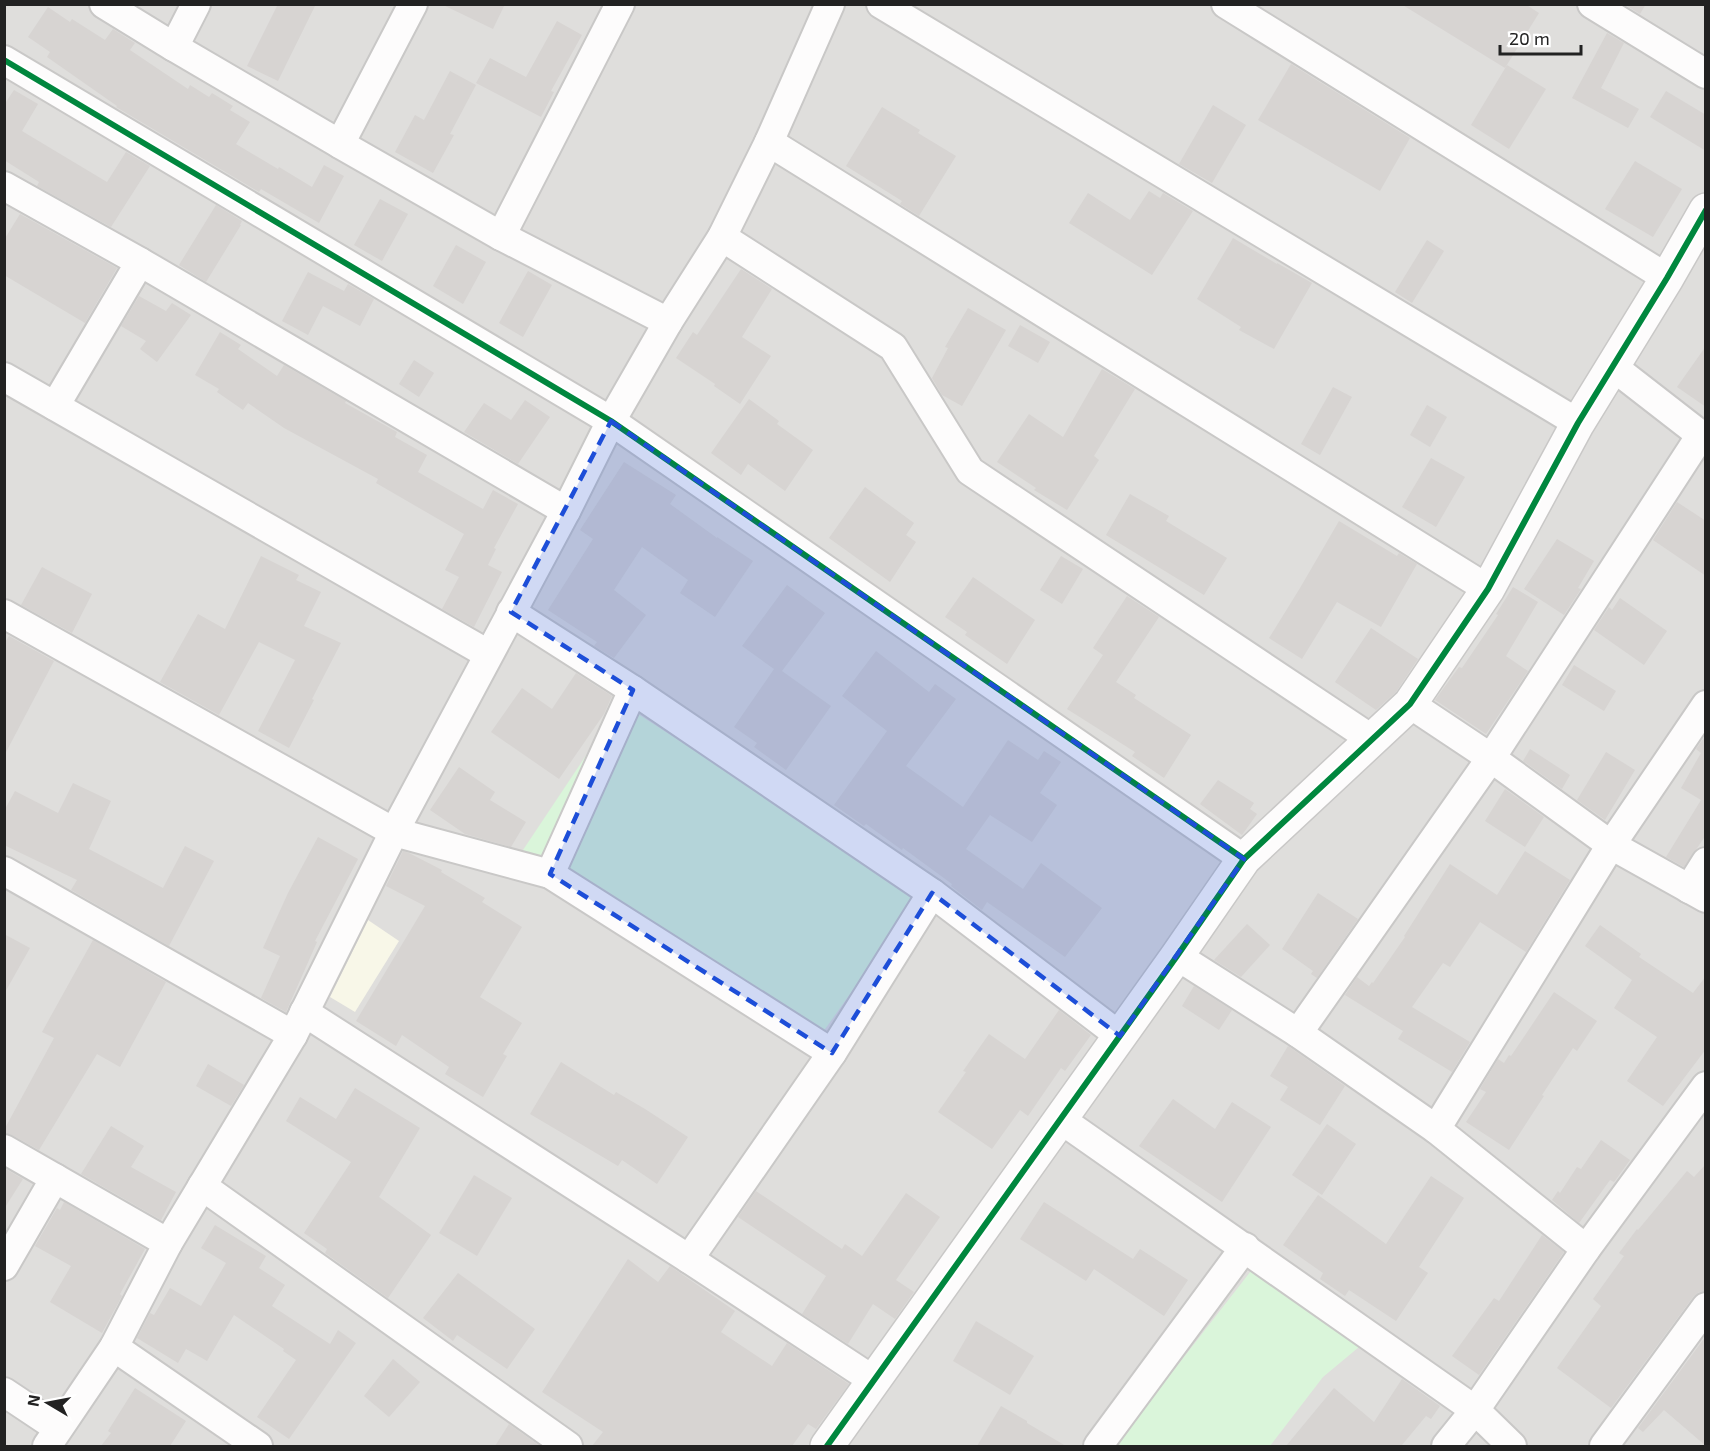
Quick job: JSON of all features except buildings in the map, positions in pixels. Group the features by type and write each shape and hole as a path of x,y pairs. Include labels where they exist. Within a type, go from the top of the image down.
{"street":[{"path":"104,4 174,47 501,236 668,322"},
{"path":"174,47 196,4"},
{"path":"340,144 413,4"},
{"path":"501,236 620,4"},
{"path":"4,1392 52,1437 114,1347 168,1243 299,1024 394,832 566,511 611,422 668,322 722,237 769,142 830,4"},
{"path":"881,4 1578,423"},
{"path":"1226,4 1668,278"},
{"path":"1592,4 1706,74"},
{"path":"4,60 611,422 1244,859"},
{"path":"769,142 1488,589"},
{"path":"4,186 140,262 566,511"},
{"path":"826,1446 1244,859 1410,704 1488,589 1578,423 1668,278 1704,215"},
{"path":"722,237 893,347 970,471 1373,740"},
{"path":"55,406 140,262"},
{"path":"1298,1033 1491,758 1703,437 1612,366"},
{"path":"4,377 488,654"},
{"path":"511,612 633,690 932,893 1120,1036"},
{"path":"4,614 394,832 550,874 832,1053"},
{"path":"550,874 633,690"},
{"path":"1410,704 1491,758 1611,845 1697,894 1706,862"},
{"path":"1436,1129 1611,845 1706,705"},
{"path":"4,871 299,1024 689,1259 873,1380"},
{"path":"689,1259 832,1053 932,893"},
{"path":"1177,956 1298,1033 1436,1129 1586,1249"},
{"path":"1446,1446 1475,1410 1586,1249 1706,1086"},
{"path":"1060,1119 1475,1410 1512,1446"},
{"path":"4,1149 168,1243"},
{"path":"4,1266 55,1178"},
{"path":"202,1186 568,1446"},
{"path":"1098,1446 1245,1247"},
{"path":"1604,1446 1706,1307"},
{"path":"114,1347 258,1446"}],"highlighted area":[{"path":"611,421 1244,859 1120,1036 932,893 832,1053 550,874 633,690 511,612"}],"shaded area":[{"path":"5,5 1705,5 1705,1446 5,1446"},
{"path":"368,920 399,941 355,1012 330,997"}],"green space":[{"path":"621,703 920,896 818,1039 521,853"},
{"path":"1254,1267 1365,1342 1323,1377 1270,1446 1122,1446 1117,1443"}],"cycle path":[{"path":"4,60 611,421 1244,859"},
{"path":"827,1446 1244,859 1410,704 1488,589 1578,423 1706,210"}]}
